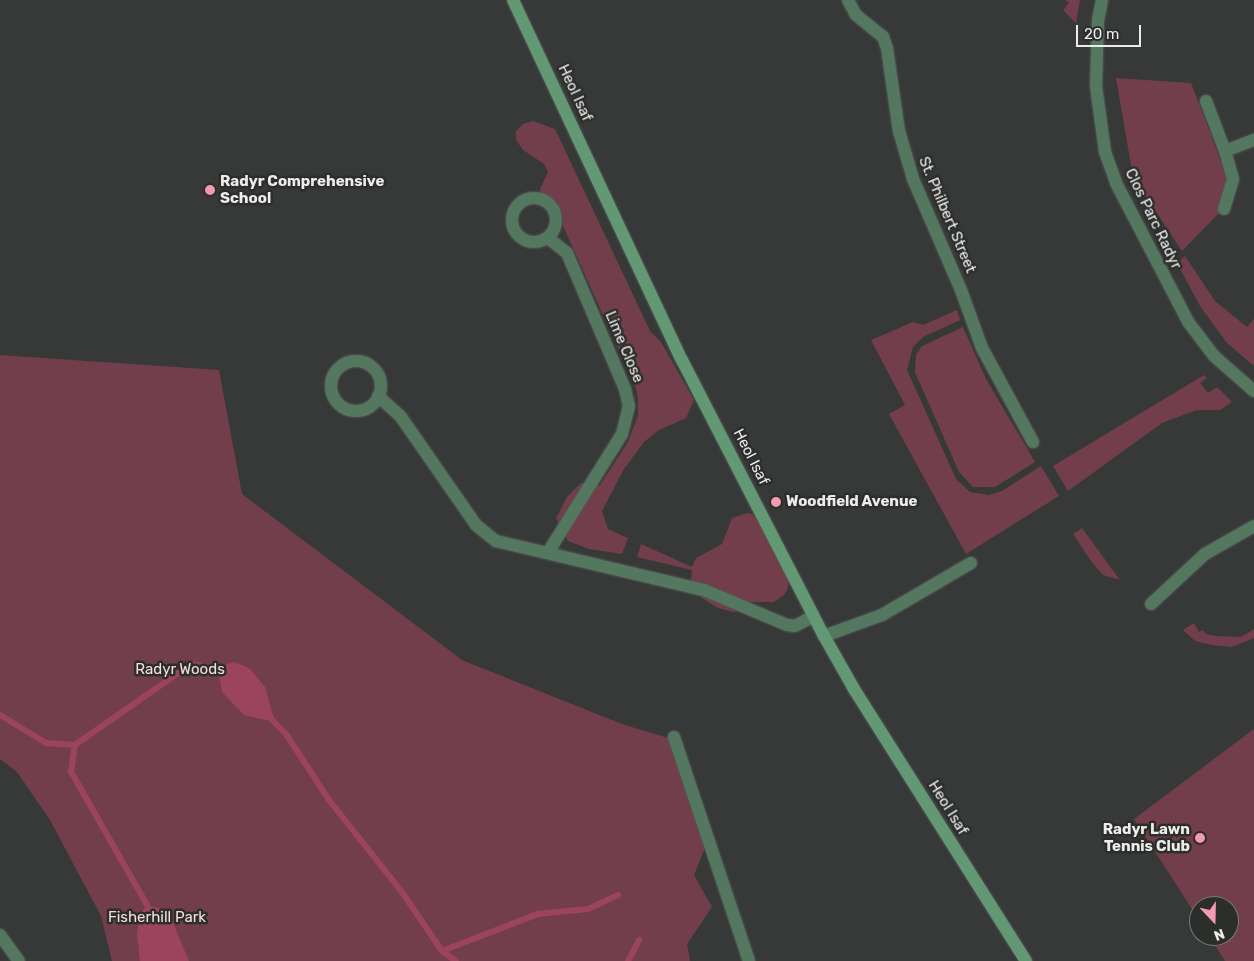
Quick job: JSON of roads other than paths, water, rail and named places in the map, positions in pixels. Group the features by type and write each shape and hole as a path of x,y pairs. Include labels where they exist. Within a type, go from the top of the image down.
{"main road":[{"name":"Heol Isaf","path":"513,0 682,360 824,636 854,689 1026,961"}],"street":[{"name":"St. Philbert Street","path":"848,0 856,15 883,37 888,48 899,131 912,179 961,290 982,348 1033,442"},
{"name":"Clos Parc Radyr","path":"1102,0 1098,20 1096,86 1106,152 1116,183 1189,323 1214,356 1254,390"},
{"path":"1206,101 1225,151 1232,178 1224,209"},
{"path":"1225,151 1254,140"},
{"name":"Lime Close","path":"548,238 567,253 626,389 629,406 622,434 549,551"},
{"path":"378,396 401,417 484,533 496,541 549,551 704,590 787,625 795,626 814,616"},
{"path":"1151,604 1205,554 1254,526"},
{"path":"824,636 882,615 971,564"},
{"path":"674,737 749,961"},
{"path":"0,935 19,961"}],"waterway":[{"path":"147,905 71,772 75,745 191,664 224,670"},
{"path":"0,715 46,743 75,745"},
{"path":"269,717 286,734 329,800 402,892 442,951 456,961"},
{"path":"442,951 538,914 588,909 618,895"},
{"path":"628,961 639,940"}],"place":[{"name":"Radyr Comprehensive School","path":"210,190"},
{"name":"Woodfield Avenue","path":"776,502"},
{"name":"Radyr Lawn Tennis Club","path":"1200,838"}],"park label":[{"name":"Radyr Woods","path":"180,670"},
{"name":"Fisherhill Park","path":"157,918"}]}
